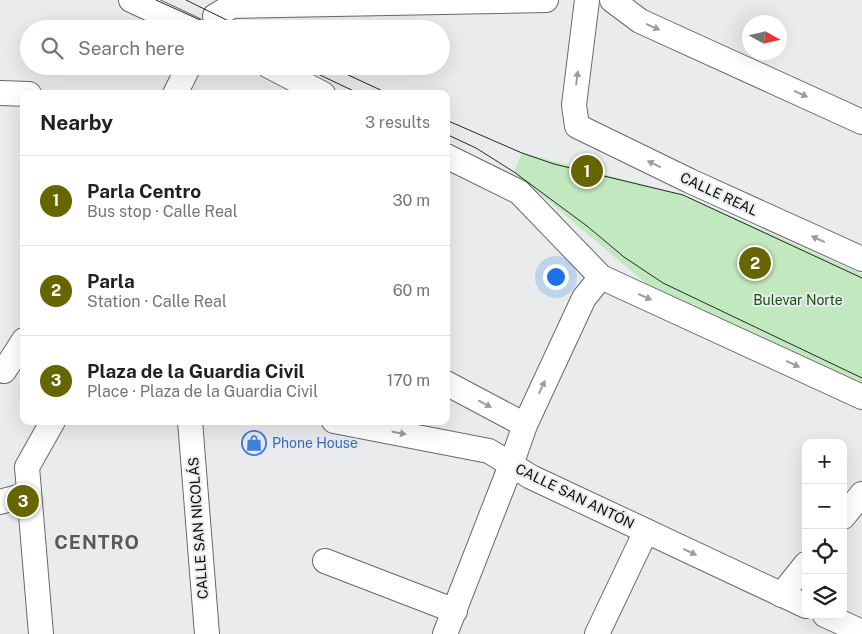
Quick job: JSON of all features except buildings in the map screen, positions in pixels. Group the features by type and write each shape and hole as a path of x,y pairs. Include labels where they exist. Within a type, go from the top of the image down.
{"street":[{"path":"131,0 174,20"},
{"path":"216,15 232,6 342,2 546,0"},
{"name":"CALLE REAL","path":"587,0 574,105 577,126 690,181 862,259"},
{"path":"612,0 640,22 862,122"},
{"path":"177,90 184,75"},
{"path":"286,75 315,90"},
{"path":"0,92 20,93"},
{"path":"450,158 519,192 601,277 862,397"},
{"path":"445,634 511,465 524,425 584,298 601,277"},
{"path":"9,372 20,349"},
{"path":"450,385 524,425"},
{"path":"41,634 27,467 51,425"},
{"name":"CALLE SAN NICOLÁS","path":"190,425 207,634"},
{"name":"CALLE SAN ANTÓN","path":"355,425 489,451 531,477 802,604"},
{"path":"0,502 29,494"},
{"path":"847,513 862,494"},
{"path":"596,634 646,531"},
{"path":"325,561 455,611"},
{"path":"781,594 802,569"},
{"path":"834,619 862,632"}],"green space":[{"name":"Bulevar Norte","path":"522,153 683,195 862,274 862,385 648,285 514,172"}],"tram line":[{"path":"156,0 200,20"},
{"path":"186,0 227,20"},
{"path":"320,75 352,90"},
{"path":"348,75 380,90"},
{"path":"450,122 522,153 554,164 683,195 862,278"},
{"path":"450,136 476,148 514,172 587,226 624,257 663,283 862,378"}],"place":[{"name":"Parla Centro","path":"587,171"},
{"name":"Parla","path":"755,263"},
{"name":"Phone House","path":"254,443"},
{"name":"Plaza de la Guardia Civil","path":"23,501"}],"district":[{"name":"CENTRO","path":"97,542"}]}
